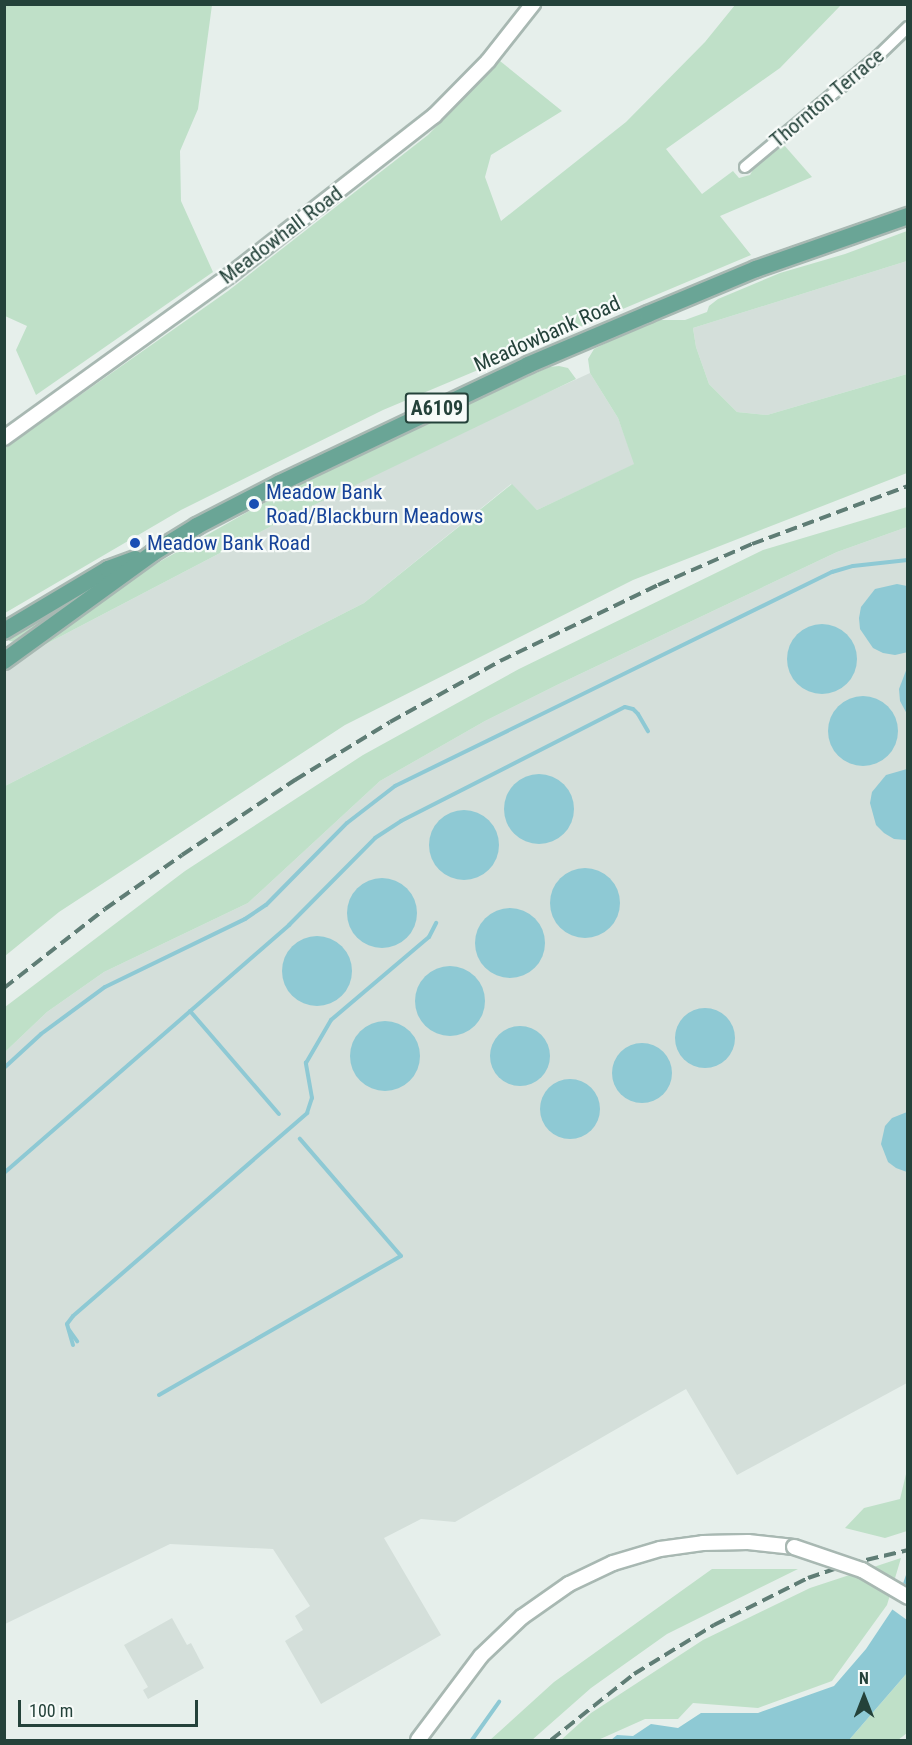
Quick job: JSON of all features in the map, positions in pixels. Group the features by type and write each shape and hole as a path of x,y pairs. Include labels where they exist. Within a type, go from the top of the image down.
{"main road":[{"name":"Meadowbank Road","path":"153,553 197,526 280,483 528,365 756,269 908,216"},
{"name":"A6109","path":"4,631 108,569 153,553"},
{"name":"A6109","path":"6,657 153,553"}],"street":[{"name":"Meadowhall Road","path":"4,438 229,276 434,116 488,61 533,4"},
{"name":"Thornton Terrace","path":"745,167 877,57 908,27"},
{"path":"418,1740 481,1656 522,1617 570,1584 613,1563 660,1549 704,1543 748,1542 794,1547 862,1570 908,1597"}],"shaded area":[{"path":"907,261 907,374 767,415 737,412 709,384 696,347 693,328"},
{"path":"590,373 618,418 635,464 537,510 511,484 364,603 5,786 5,672 27,654 289,517 451,437"},
{"path":"907,527 907,1383 737,1475 686,1389 455,1522 421,1519 384,1538 441,1635 321,1704 285,1641 303,1630 295,1616 310,1606 273,1549 170,1544 5,1624 5,1052 47,1012 104,972 248,903 380,781 485,721 559,684 837,552"},
{"path":"172,1618 187,1645 191,1643 204,1668 148,1699 143,1690 148,1687 124,1645"}],"green space":[{"path":"4,5 212,5 198,109 180,151 181,201 213,272 36,395 16,350 27,326 5,316"},
{"path":"735,5 841,5 780,68 666,149 702,194 733,171 739,178 750,175 755,166 784,145 812,177 720,216 751,255 383,410 181,510 5,613 5,448 228,291 428,135 500,61 562,111 491,155 485,177 501,221 626,122 705,42"},
{"path":"907,231 907,261 693,328 696,347 709,384 737,412 767,415 907,374 907,473 633,580 345,725 59,912 5,956 5,786 364,603 512,484 537,510 634,464 618,418 590,373 588,359 594,349 652,320 685,320 707,312 709,306 718,299 780,273 845,254"},
{"path":"549,367 568,368 576,379 289,517 27,654 5,672 5,668 138,574 251,510 334,466"},
{"path":"907,507 907,527 837,552 559,684 485,721 380,781 248,903 104,972 47,1012 5,1052 5,1007 185,871 363,755 519,669 763,550"},
{"path":"63,602 64,607 17,642 9,641 9,637"},
{"path":"907,1470 907,1531 885,1538 845,1528 864,1508 900,1499"},
{"path":"901,1558 887,1605 832,1681 758,1708 693,1703 678,1719 645,1719 598,1740 561,1740 591,1713 703,1640 810,1588"},
{"path":"712,1569 798,1569 667,1634 591,1688 532,1740 490,1740 554,1682"},
{"path":"907,1673 907,1733 898,1740 849,1740"}],"water":[{"path":"897,584 907,586 908,652 895,655 873,648 860,629 859,618 861,607 875,589"},
{"path":"815,624 829,624 842,630 851,639 857,652 855,672 847,684 829,694 815,694 802,688 793,679 787,666 787,652 793,639 802,630"},
{"path":"907,668 907,714 900,701 899,689"},
{"path":"870,696 883,702 892,711 896,717 898,731 896,745 888,756 877,764 856,766 838,756 830,745 828,724 838,706 849,698"},
{"path":"907,769 908,840 894,839 876,825 870,803 872,792 886,775"},
{"path":"532,774 546,774 559,780 568,789 574,802 572,822 564,834 546,844 532,844 519,838 510,829 504,816 504,802 510,789 519,780"},
{"path":"457,810 471,810 484,816 493,825 499,838 497,858 489,870 471,880 457,880 444,874 435,865 429,852 429,838 435,825 444,816"},
{"path":"578,868 592,868 605,874 614,883 620,896 618,916 610,928 592,938 578,938 565,932 556,923 550,910 550,896 556,883 565,874"},
{"path":"375,878 389,878 402,884 411,893 417,906 415,926 407,938 389,948 375,948 362,942 353,933 347,920 347,906 353,893 362,884"},
{"path":"503,908 517,908 530,914 539,923 545,936 543,956 535,968 517,978 503,978 490,972 481,963 475,950 475,936 481,923 490,914"},
{"path":"310,936 324,936 337,942 346,951 352,964 350,984 342,996 324,1006 310,1006 297,1000 288,991 282,978 282,964 288,951 297,942"},
{"path":"443,966 457,966 470,972 479,981 485,994 483,1014 475,1026 457,1036 443,1036 430,1030 421,1021 415,1008 415,994 421,981 430,972"},
{"path":"705,1008 717,1010 730,1021 735,1038 733,1050 722,1063 705,1068 693,1066 680,1055 675,1038 677,1026 688,1013"},
{"path":"378,1021 392,1021 405,1027 414,1036 420,1049 418,1069 410,1081 392,1091 378,1091 365,1085 356,1076 350,1063 350,1049 356,1036 365,1027"},
{"path":"520,1026 532,1028 545,1039 550,1056 548,1068 537,1081 520,1086 508,1084 495,1073 490,1056 492,1044 503,1031"},
{"path":"636,1043 648,1043 659,1048 667,1056 672,1073 670,1085 659,1098 648,1103 636,1103 625,1098 617,1090 612,1079 612,1067 617,1056 625,1048"},
{"path":"570,1079 582,1081 595,1092 600,1109 598,1121 587,1134 570,1139 558,1137 545,1126 540,1109 542,1097 553,1084"},
{"path":"907,1112 908,1172 888,1162 881,1144 885,1126 892,1118"},
{"path":"907,1572 907,1673 849,1740 611,1740 617,1735 633,1736 651,1724 678,1728 701,1713 758,1713 834,1686 866,1649 896,1604"}],"pier":[{"path":"901,1582 907,1585 907,1620 889,1607"}],"waterway":[{"path":"4,1068 41,1034 105,987 245,919 266,905 347,823 395,786 832,572 853,566 908,560"},
{"path":"4,1173 289,925 375,838 401,821 625,707 633,709 638,714 648,731"},
{"path":"73,1345 67,1324 73,1316 307,1113 312,1098 306,1063 331,1020 429,937 436,923"},
{"path":"190,1011 279,1114"},
{"path":"159,1395 401,1256 300,1139"},
{"path":"69,1330 77,1341"},
{"path":"472,1740 499,1702"}],"railway":[{"path":"4,988 105,909 182,855 295,780 390,722 500,661 658,585 752,544 908,486"},
{"path":"551,1740 634,1674 714,1625 808,1578 849,1564 908,1550"}],"place":[{"name":"Meadow Bank Road/Blackburn Meadows","path":"254,504"},
{"name":"Meadow Bank Road","path":"135,543"}]}
